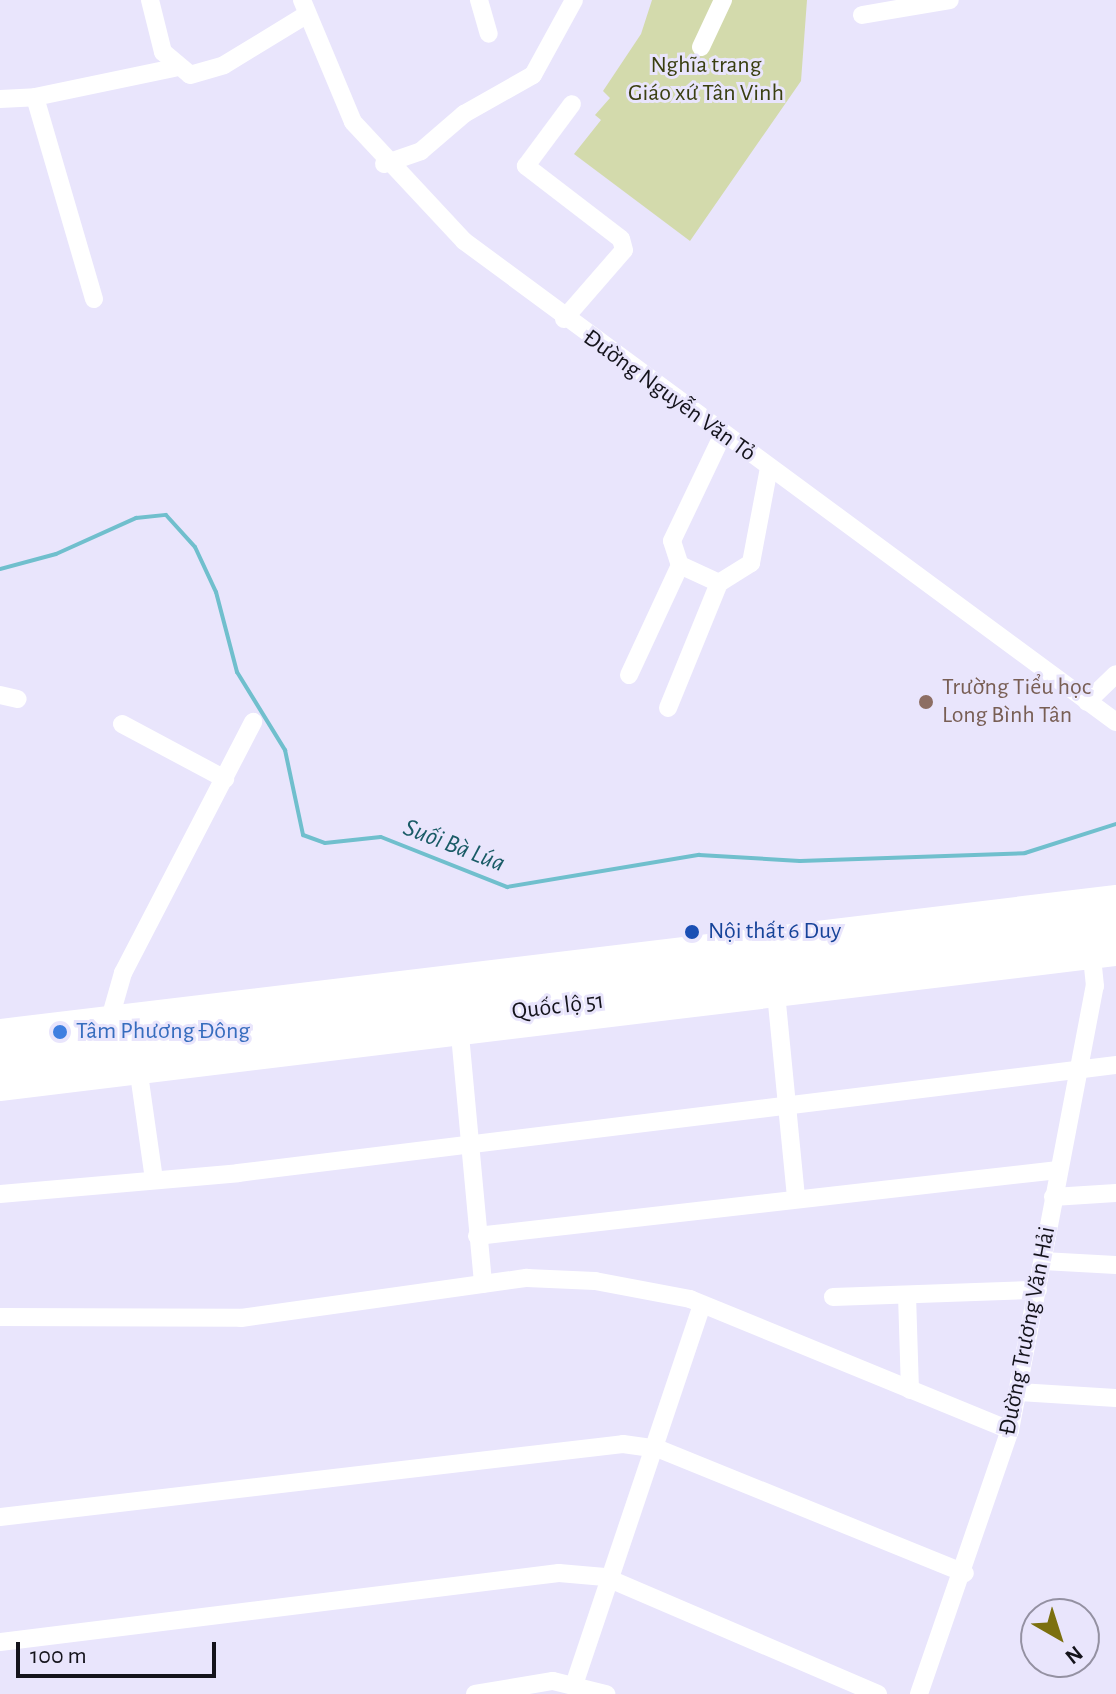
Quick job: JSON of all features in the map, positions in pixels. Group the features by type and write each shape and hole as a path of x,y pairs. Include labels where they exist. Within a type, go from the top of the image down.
{"highway":[{"name":"Quốc lộ 51","path":"0,1073 138,1065 775,988 1098,935 1116,914"},
{"name":"Quốc lộ 51","path":"0,1048 107,1026 565,972 1098,935"}],"main road":[{"name":"Quốc lộ 51","path":"1098,935 1116,896"},
{"name":"Quốc lộ 51","path":"0,1030 107,1026"},
{"name":"Quốc lộ 51","path":"0,1090 138,1065"}],"street":[{"path":"150,0 154,31 174,68"},
{"path":"479,0 489,34"},
{"path":"384,164 421,151 464,114 533,75 574,0"},
{"path":"701,47 723,0"},
{"path":"862,15 950,0"},
{"path":"0,99 35,97 174,68 206,73 304,7"},
{"name":"Đường Nguyễn Văn Tỏ","path":"304,7 336,91 384,164 464,241 722,436 1116,722"},
{"path":"35,97 94,299"},
{"path":"564,319 624,250 621,239 526,166 572,104"},
{"path":"629,675 680,565 672,541 722,436"},
{"path":"668,708 719,583 751,563 769,468"},
{"path":"680,565 719,583"},
{"path":"1087,702 1116,674"},
{"path":"107,1026 253,722"},
{"path":"122,724 225,779"},
{"name":"Đường Trương Văn Hải","path":"919,1694 965,1573 1019,1392 1076,1071 1095,986 1098,935"},
{"path":"775,988 783,1106 796,1199"},
{"path":"459,1027 483,1284"},
{"path":"138,1065 154,1180"},
{"path":"0,1194 154,1180 469,1144 1116,1065"},
{"path":"477,1236 1058,1170"},
{"path":"1053,1197 1116,1193"},
{"path":"1043,1261 1116,1265"},
{"path":"0,1317 241,1318 483,1284 561,1277 702,1305 1010,1430"},
{"path":"833,1297 1038,1290"},
{"path":"907,1295 910,1390"},
{"path":"575,1682 605,1577 659,1449 702,1305"},
{"path":"1019,1392 1116,1398"},
{"path":"0,1517 610,1445 659,1449 965,1573"},
{"path":"0,1642 509,1575 605,1577 878,1694"},
{"path":"475,1694 575,1682 606,1694"}],"green space":[{"name":"Nghĩa trang Giáo xứ Tân Vinh","path":"652,0 807,0 801,81 690,241 574,154 601,120 595,115 610,98 603,91 641,34"}],"waterway":[{"name":"Suối Bà Lúa","path":"0,569 56,554 136,518 166,515 195,547 216,592 237,672 285,750 303,835 325,843 381,837 507,887 699,855 800,861 1025,853 1116,824"}],"place":[{"name":"Trường Tiểu học Long Bình Tân","path":"926,702"},
{"name":"Nội thất 6 Duy","path":"692,932"},
{"name":"Tâm Phương Đông","path":"60,1032"}]}
